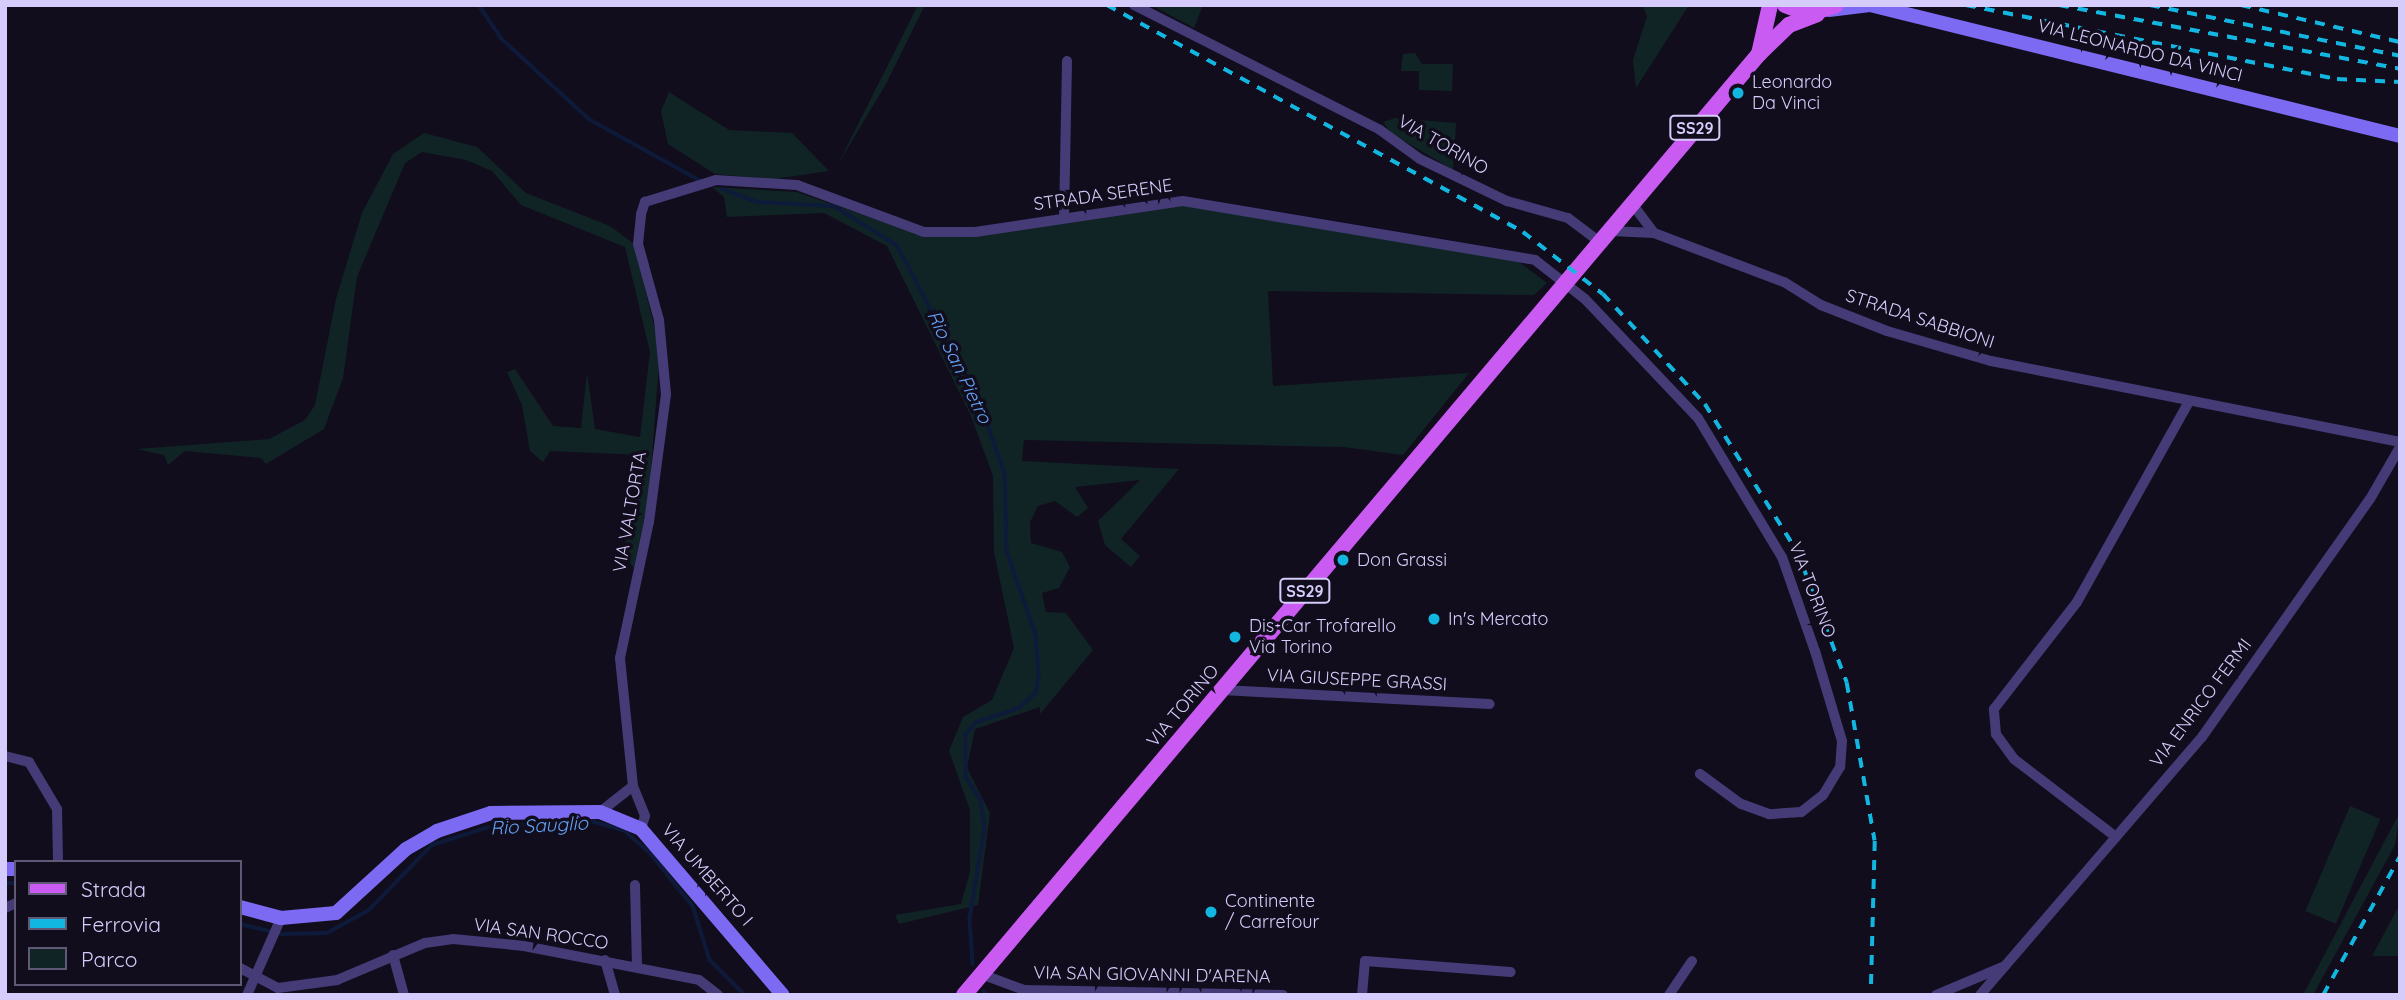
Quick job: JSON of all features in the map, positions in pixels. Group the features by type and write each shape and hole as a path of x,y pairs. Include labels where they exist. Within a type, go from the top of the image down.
{"main road":[{"name":"VIA TORINO","path":"1759,54 1770,5"},
{"path":"1785,5 1827,10"},
{"name":"VIA TORINO","path":"964,995 1759,54 1789,25 1827,10"}],"street":[{"name":"VIA TORINO","path":"1134,5 1380,130 1444,171 1507,201 1568,218 1606,237"},
{"name":"VIA LEONARDO DA VINCI","path":"1827,10 1869,5 2400,136"},
{"path":"1064,218 1067,61"},
{"name":"STRADA SERENE","path":"638,244 645,202 729,180 797,185 924,232 975,232 1064,218 1204,202 1512,254 1535,260 1567,282"},
{"path":"1633,205 1654,233"},
{"name":"STRADA SABBIONI","path":"1606,237 1654,233 1784,282 1821,305 1887,331 1991,361 2400,444"},
{"name":"VIA VALTORTA","path":"638,244 659,320 666,394 649,522 620,658 633,786 645,816 641,829"},
{"name":"VIA TORINO","path":"1567,282 1698,418 1742,487 1782,557 1843,741 1840,767 1823,795 1801,812 1769,814 1741,804 1700,774"},
{"path":"2116,838 2014,759 1996,734 1994,709 2077,602 2188,403"},
{"name":"VIA ENRICO FERMI","path":"1980,995 2210,726 2370,499 2400,444"},
{"name":"VIA GIUSEPPE GRASSI","path":"1222,690 1490,704"},
{"path":"5,756 29,762 57,809 58,860"},
{"path":"600,811 633,786"},
{"name":"VIA UMBERTO I","path":"242,908 280,922 336,913 406,849 491,813 600,811 641,829 783,995"},
{"path":"635,885 637,967"},
{"path":"247,995 274,942 280,922"},
{"name":"VIA SAN ROCCO","path":"242,969 255,979 278,988 337,980 393,955 453,939 605,960 699,980 718,995"},
{"path":"393,955 404,995"},
{"path":"605,960 615,995"},
{"path":"1362,995 1365,961 1511,972"},
{"path":"1669,995 1692,961"},
{"path":"1936,995 2008,965"},
{"name":"VIA SAN GIOVANNI D'ARENA","path":"981,974 1024,990 1283,995"}],"green space":[{"path":"918,5 925,5 886,84 838,164"},
{"path":"1151,5 1203,5 1194,28"},
{"path":"1642,5 1689,5 1636,88 1633,60 1647,16"},
{"path":"1415,53 1422,64 1453,64 1452,91 1419,90 1419,71 1401,71 1403,54"},
{"path":"669,92 729,130 792,133 829,171 774,179 715,174 668,144 661,111"},
{"path":"1395,118 1456,123 1453,170 1391,133 1383,122"},
{"path":"424,133 477,147 526,193 610,226 634,244 660,350 649,495 634,568 623,554 643,455 550,451 543,462 530,451 522,405 507,372 515,369 553,426 581,428 587,373 595,429 640,437 650,352 625,247 521,205 492,171 466,160 422,152 405,163 357,277 343,378 324,429 266,464 261,458 185,451 168,465 164,455 137,449 269,439 305,420 315,405 336,299 362,213 393,154"},
{"path":"712,187 797,192 924,236 1185,205 1511,256 1547,283 1534,295 1268,291 1273,386 1469,373 1403,455 1344,447 1024,440 1022,461 1179,469 1121,539 1140,556 1131,567 1105,545 1098,521 1140,480 1075,487 1088,508 1077,517 1055,501 1038,506 1030,522 1031,543 1062,552 1070,567 1059,588 1042,593 1046,612 1066,613 1093,650 1040,714 1040,707 975,729 967,768 990,813 978,905 899,924 895,915 961,904 970,872 970,810 949,751 963,717 992,700 1014,648 994,552 993,476 971,416 887,246 824,213 727,217 724,197"},
{"path":"2350,806 2380,819 2336,924 2305,911"},
{"path":"2400,812 2395,845 2313,995 2303,995"},
{"path":"2400,904 2400,956 2372,956"}],"waterway":[{"name":"Rio San Pietro","path":"479,5 501,38 589,119 701,181"},
{"name":"Rio San Pietro","path":"722,189 757,202 834,206 897,245 979,400 1005,474 1007,551 1036,635 1039,675 1036,693 1020,708 976,723 966,735 966,777 981,800 985,829 970,919 973,964"},
{"name":"Rio Sauglio","path":"242,924 282,934 327,933 369,910 432,845 492,826 591,821 625,831 651,854 693,906 710,960 745,995"},
{"name":"Rio Sauglio","path":"5,883 14,883"},
{"name":"Rio San Pietro","path":"984,991 987,995"}],"railway":[{"path":"1107,5 1523,232 1603,294 1705,404 1798,553 1847,683 1875,841 1871,995"},
{"path":"1966,5 2337,79 2400,82"},
{"path":"2059,5 2400,69"},
{"path":"2150,5 2400,56"},
{"path":"2241,5 2400,42"},
{"path":"2323,995 2400,856"}],"place":[{"name":"Leonardo Da Vinci","path":"1738,93"},
{"name":"Don Grassi","path":"1343,560"},
{"name":"In's Mercato","path":"1434,619"},
{"name":"Dis-Car Trofarello Via Torino","path":"1235,637"},
{"name":"Continente / Carrefour","path":"1211,912"}]}
